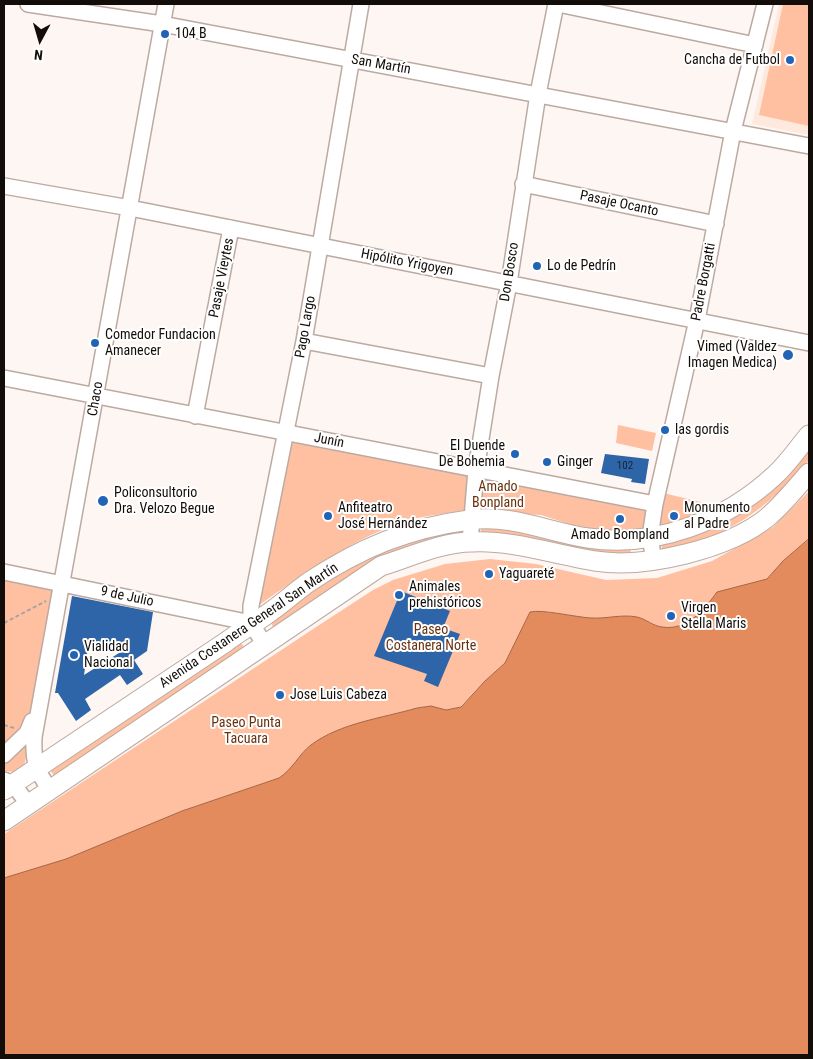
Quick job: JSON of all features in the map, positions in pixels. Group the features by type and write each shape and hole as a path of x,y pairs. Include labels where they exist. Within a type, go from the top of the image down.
{"main road":[{"name":"Avenida Costanera General San Martín","path":"7,785 36,770 250,623 268,614 309,582 372,546 420,528 471,520 513,521 588,538 650,538 719,516 777,474 809,435"},
{"name":"Avenida Costanera General San Martín","path":"4,821 381,566 427,551 470,542 496,542 620,564 654,561 678,556 742,534 768,517 809,473"}],"street":[{"name":"San Martín","path":"28,4 162,24 809,146"},
{"name":"Chaco","path":"50,790 36,770 33,754 34,737 166,4"},
{"name":"Pago Largo","path":"250,623 251,606 304,341 360,4"},
{"path":"557,4 755,45"},
{"name":"Don Bosco","path":"470,542 476,470 491,376 509,283 538,94 557,4"},
{"name":"Padre Borgatti","path":"654,561 650,538 655,504 697,320 733,131 765,4"},
{"name":"Pasaje Ocanto","path":"523,184 716,224"},
{"name":"Hipólito Yrigoyen","path":"4,186 130,208 809,343"},
{"name":"Pasaje Vieytes","path":"195,416 231,228"},
{"path":"304,341 491,376"},
{"name":"Junín","path":"4,378 655,504"},
{"name":"9 de Julio","path":"4,572 250,623"},
{"path":"250,623 265,645"},
{"path":"4,755 28,733 41,698"},
{"path":"7,785 29,805"}],"path":[{"path":"4,623 49,599"}],"shaded area":[{"name":"Cancha de Futbol","path":"779,4 809,4 809,135 752,124"},
{"path":"809,539 809,1055 4,1055 4,878 66,859 182,811 279,778 311,745 348,726 417,708 431,706 446,710 461,707 505,663 530,612 536,611 591,618 631,616 659,626 679,626 694,618 717,592 767,579 783,561"}],"green space":[{"name":"Cancha de Futbol","path":"783,4 809,4 809,126 759,115"},
{"path":"618,425 656,433 652,451 616,443"},
{"name":"Anfiteatro José Hernández","path":"288,437 472,471 466,510 409,520 369,536 331,557 259,605 255,601"},
{"path":"809,441 809,460 761,508 727,529 686,546 663,553 660,540 699,529"},
{"name":"Amado Bonpland","path":"482,474 651,508 647,534 585,529 541,515 477,512"},
{"name":"Paseo Costanera Norte","path":"809,491 809,539 783,561 767,579 717,592 694,618 679,626 662,627 631,616 591,618 551,612 530,612 505,663 460,707 446,710 431,706 417,708 348,726 311,745 279,778 182,811 66,859 4,878 4,834 310,631 373,590 393,580 445,564 490,559 536,564 606,580 657,578 712,561 773,527"},
{"path":"663,493 722,507 660,528 656,525"},
{"path":"500,525 630,544 631,555 609,556 481,539 481,527"},
{"path":"455,529 456,540 422,548 275,630 269,620 355,563 387,547"},
{"path":"4,578 57,589 29,723 4,752"},
{"path":"239,640 246,650 55,777 48,767"},
{"path":"29,737 24,768 13,772 4,771 4,758"}],"building":[{"path":"605,454 649,459 645,484 631,482 632,479 601,473"},
{"path":"401,591 450,611 443,628 460,634 438,687 424,681 427,674 374,656"},
{"name":"Vialidad Nacional","path":"72,596 153,612 147,651 134,660 143,674 127,685 120,675 85,699 91,710 76,721 58,693 55,693","holes":["89,641 127,648 84,675"]}],"place":[{"name":"104 B","path":"165,34"},
{"name":"Cancha de Futbol","path":"790,60"},
{"name":"Lo de Pedrín","path":"537,266"},
{"name":"Comedor Fundacion Amanecer","path":"95,343"},
{"name":"Vimed (Valdez Imagen Medica)","path":"788,355"},
{"name":"las gordis","path":"665,430"},
{"name":"El Duende De Bohemia","path":"515,454"},
{"name":"Ginger","path":"547,462"},
{"name":"Policonsultorio Dra. Velozo Begue","path":"103,501"},
{"name":"Anfiteatro José Hernández","path":"328,516"},
{"name":"Monumento al Padre","path":"674,516"},
{"name":"Amado Bompland","path":"620,519"},
{"name":"Yaguareté","path":"489,574"},
{"name":"Animales prehistóricos","path":"399,595"},
{"name":"Virgen Stella Maris","path":"671,616"},
{"name":"Vialidad Nacional","path":"74,655"},
{"name":"Jose Luis Cabeza","path":"280,695"}],"park label":[{"name":"Paseo Punta Tacuara","path":"246,732"}]}
